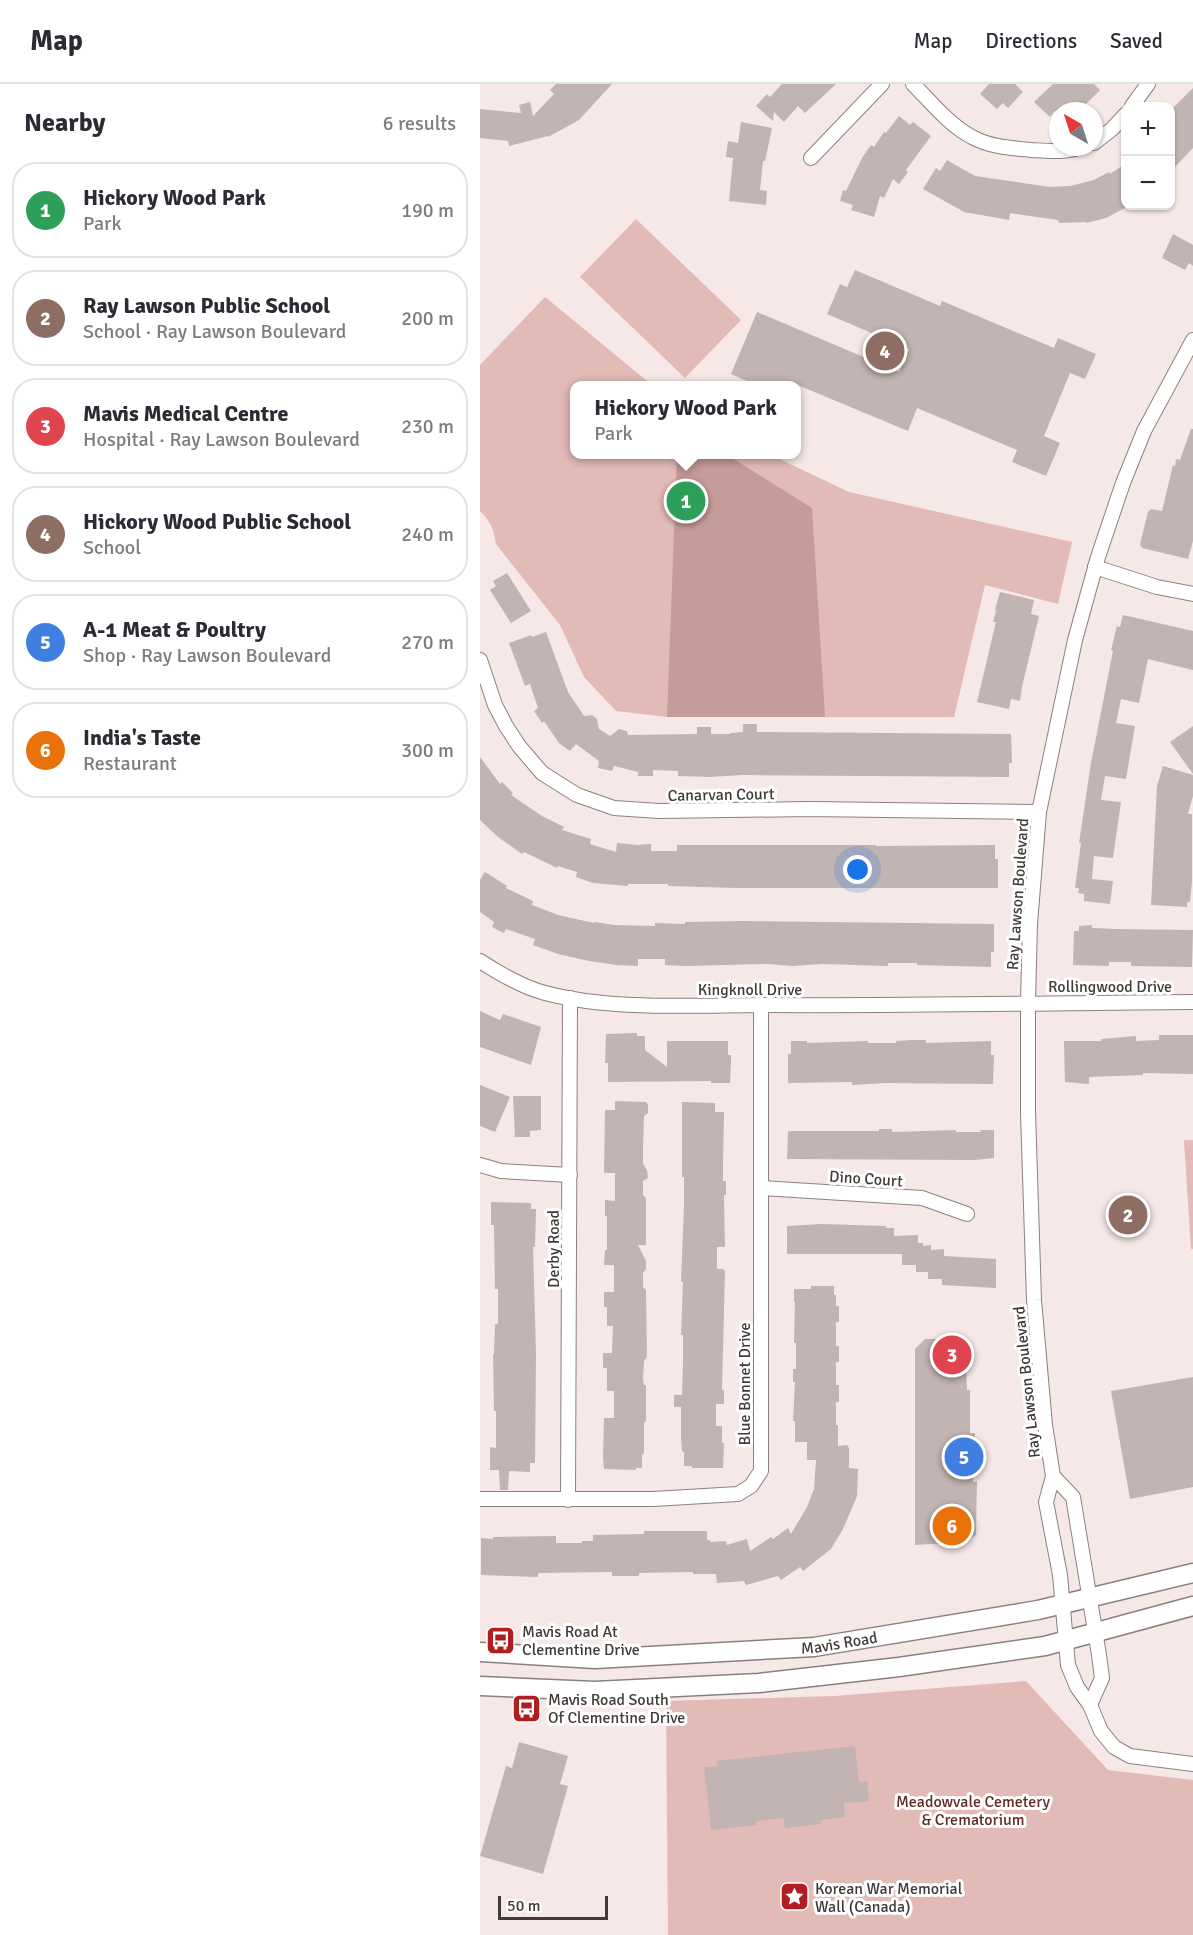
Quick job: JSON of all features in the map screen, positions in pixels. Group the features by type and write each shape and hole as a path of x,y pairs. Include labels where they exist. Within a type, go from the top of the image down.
{"main road":[{"name":"Mavis Road","path":"480,1652 595,1659 814,1647 1062,1605 1193,1573"},
{"name":"Mavis Road","path":"480,1686 595,1691 759,1683 899,1667 1045,1646 1193,1606"}],"street":[{"path":"812,158 882,84"},
{"path":"913,84 951,122 971,137 987,144 1049,152"},
{"path":"1135,102 1148,84"},
{"path":"1103,136 1121,119"},
{"name":"Ray Lawson Boulevard","path":"1090,1705 1077,1687 1068,1665 1060,1575 1046,1502 1053,1476 1045,1425 1034,1300 1028,1112 1030,924 1039,812 1062,694 1095,567 1123,483 1144,431 1193,340"},
{"path":"1095,567 1157,587 1193,594"},
{"name":"Canarvan Court","path":"480,660 495,705 506,726 519,747 542,773 577,795 614,808 659,811 809,809 1039,812"},
{"name":"Kingknoll Drive","path":"480,961 520,984 544,993 615,1003 761,1005 1028,1003"},
{"name":"Derby Road","path":"568,1500 570,998"},
{"name":"Rollingwood Drive","path":"1028,1003 1193,1002"},
{"name":"Blue Bonnet Drive","path":"480,1499 653,1499 722,1496 738,1494 751,1486 761,1471 761,1005"},
{"path":"480,1165 501,1171 570,1174"},
{"name":"Dino Court","path":"761,1188 922,1198 967,1214"},
{"name":"Ray Lawson Boulevard","path":"1053,1476 1072,1497 1096,1633 1102,1678 1090,1705"},
{"path":"1090,1705 1101,1731 1114,1747 1130,1756 1193,1764"}],"green space":[{"path":"636,219 741,320 685,378 580,277"},
{"path":"545,297 647,381 570,381 570,459 779,459 849,492 1072,542 1058,604 985,585 954,717 667,717 616,711 584,677 560,625 496,544 491,526 480,511 480,365"},
{"path":"1184,1140 1193,1140 1193,1249 1191,1249"},
{"name":"Meadowvale Cemetery & Crematorium","path":"1026,1681 1108,1770 1193,1780 1193,1935 668,1935 666,1701 835,1696"}],"shaded area":[{"path":"677,459 733,459 812,508 825,717 667,717"}],"building":[{"path":"556,84 612,84 579,120 548,137 509,146 508,141 480,138 480,109 521,113 519,105 530,102 533,116 554,94 550,90"},
{"path":"782,84 836,84 805,113 798,106 784,122 774,112 773,121 756,106 767,94 770,97"},
{"path":"989,84 1015,84 1023,92 1008,108 1003,103 997,109 980,94"},
{"path":"1053,84 1094,84 1100,90 1088,102 1049,102 1049,116 1034,102"},
{"path":"1193,88 1193,148 1175,167 1175,156 1175,106"},
{"path":"899,116 910,125 913,122 931,136 906,170 908,172 899,184 893,179 884,198 880,196 874,217 851,210 853,205 840,201 843,190 846,191 871,145 874,147"},
{"path":"741,122 772,128 765,161 763,161 760,190 767,191 766,205 729,201 733,158 726,157 728,141 738,143"},
{"path":"947,160 975,176 1050,187 1070,186 1094,180 1121,167 1121,210 1106,218 1086,223 1059,223 1058,220 1010,213 1009,220 964,212 923,189 936,168 940,171"},
{"path":"1173,234 1193,245 1193,266 1189,263 1185,270 1162,258"},
{"path":"855,270 940,306 942,301 1054,348 1058,338 1096,354 1085,379 1070,373 1044,436 1060,443 1046,476 1012,462 1017,450 917,408 908,431 801,386 801,381 747,381 731,374 757,312 899,372 909,349 827,314 840,284 847,287"},
{"path":"1191,429 1193,429 1193,541 1188,559 1142,548 1140,544 1148,512 1151,509 1162,511 1173,465 1175,466 1176,459 1180,460"},
{"path":"507,573 531,611 511,623 490,590 496,586 493,581"},
{"path":"1000,592 1034,600 1031,614 1039,616 1020,701 1011,699 1009,709 977,702 996,622 993,622"},
{"path":"1123,615 1193,631 1193,670 1148,659 1139,703 1121,699 1116,723 1135,726 1126,779 1105,776 1101,800 1121,802 1113,858 1094,856 1092,879 1113,881 1110,904 1084,901 1084,894 1078,893 1079,888 1075,888 1091,763 1113,651 1111,650 1117,626 1120,627"},
{"path":"546,632 568,692 584,716 592,715 597,719 599,729 610,736 619,729 627,731 628,735 697,734 697,727 711,727 711,734 730,734 743,732 743,724 757,724 757,732 1011,734 1012,763 1009,763 1009,777 742,775 709,777 678,776 678,771 653,770 653,776 638,776 638,772 614,766 612,771 598,768 599,761 576,744 570,751 559,743 534,711 538,708 530,684 525,686 509,643"},
{"path":"1193,726 1193,774 1170,742"},
{"path":"480,757 500,784 502,782 513,793 511,795 542,816 564,827 562,830 591,839 590,844 616,852 617,843 651,844 651,851 677,851 677,845 995,845 995,859 998,859 998,888 737,888 593,883 576,877 577,872 558,866 557,868 524,852 522,854 498,837 480,820"},
{"path":"1163,766 1193,775 1193,796 1188,814 1192,814 1192,881 1190,902 1187,902 1187,907 1151,905 1157,786"},
{"path":"485,872 507,886 506,888 533,901 532,905 558,915 594,923 655,926 655,923 743,921 994,924 994,952 991,952 991,967 917,965 917,963 888,963 888,966 768,964 686,966 665,965 665,959 638,959 638,966 589,961 558,954 533,945 535,939 506,929 504,933 492,927 494,922 480,912 480,880"},
{"path":"1092,925 1092,928 1193,930 1192,967 1131,966 1131,962 1109,962 1109,966 1073,965 1074,931 1079,931 1079,926"},
{"path":"480,1011 500,1020 503,1014 541,1027 531,1065 480,1047"},
{"path":"637,1033 637,1036 645,1036 645,1050 667,1067 667,1041 728,1041 728,1055 731,1055 730,1083 711,1083 711,1081 608,1082 608,1063 605,1063 606,1034"},
{"path":"1159,1035 1193,1035 1193,1074 1143,1073 1143,1075 1089,1077 1089,1084 1065,1082 1064,1041 1101,1041 1101,1039 1136,1036 1136,1041 1159,1040"},
{"path":"926,1040 926,1043 991,1041 991,1055 994,1055 993,1084 788,1083 788,1054 791,1054 791,1041 896,1043 896,1041"},
{"path":"480,1085 510,1097 495,1132 480,1126"},
{"path":"513,1096 541,1096 541,1130 530,1131 530,1137 515,1137"},
{"path":"615,1101 646,1102 648,1105 648,1113 644,1116 643,1147 643,1164 648,1178 643,1181 643,1195 646,1198 646,1245 638,1245 646,1261 643,1287 646,1290 647,1357 644,1361 643,1378 644,1385 646,1385 646,1421 644,1423 642,1468 636,1468 636,1470 604,1469 603,1456 604,1418 614,1418 614,1391 607,1391 607,1368 603,1368 603,1353 612,1353 613,1326 607,1326 604,1292 614,1292 614,1265 604,1265 605,1250 607,1250 605,1200 615,1201 615,1173 604,1173 605,1110 615,1110"},
{"path":"682,1102 715,1103 715,1112 724,1112 725,1247 717,1247 717,1269 725,1271 722,1390 724,1390 724,1404 716,1404 716,1426 722,1426 722,1443 724,1443 723,1468 684,1466 681,1407 674,1407 674,1395 682,1395 683,1364 683,1335 681,1335 684,1204"},
{"path":"879,1129 892,1129 892,1132 994,1130 994,1158 975,1160 787,1159 788,1131 879,1131"},
{"path":"491,1202 531,1203 531,1209 536,1209 535,1247 533,1247 536,1354 535,1463 530,1463 530,1472 509,1471 508,1490 500,1490 499,1470 490,1470 490,1447 496,1448 493,1354 495,1324 498,1324 498,1289 495,1289 494,1225 491,1225"},
{"path":"821,1224 886,1226 886,1228 894,1228 894,1236 918,1235 918,1243 923,1243 923,1246 931,1245 931,1250 944,1249 944,1256 996,1259 996,1288 942,1285 942,1279 928,1279 928,1272 916,1272 916,1265 902,1265 902,1254 787,1254 787,1226"},
{"path":"811,1286 834,1286 836,1306 839,1306 839,1322 836,1322 836,1346 839,1346 839,1362 836,1362 836,1385 839,1385 839,1402 836,1402 838,1446 847,1445 849,1468 858,1469 857,1496 843,1529 831,1549 803,1571 800,1567 781,1580 778,1576 746,1585 744,1581 717,1583 716,1574 693,1574 693,1572 639,1573 639,1576 612,1576 612,1572 538,1573 538,1577 481,1575 481,1538 556,1536 556,1543 582,1543 582,1541 593,1541 593,1535 644,1534 644,1531 707,1531 707,1540 710,1542 726,1541 727,1545 747,1539 750,1551 788,1528 791,1534 807,1507 814,1489 816,1460 807,1460 807,1442 795,1442 795,1421 793,1421 795,1382 793,1382 793,1369 796,1369 794,1289 811,1289"},
{"path":"925,1339 965,1339 967,1390 970,1390 970,1433 975,1433 973,1482 977,1481 976,1535 966,1542 915,1545 915,1349"},
{"path":"1193,1377 1193,1487 1130,1499 1111,1391"},
{"path":"519,1742 568,1756 560,1784 568,1786 543,1874 480,1856 506,1766 512,1768"},
{"path":"855,1746 859,1782 867,1781 869,1801 844,1803 845,1817 820,1820 821,1824 785,1828 784,1818 756,1821 756,1825 711,1830 704,1767 717,1766 717,1761"}],"place":[{"name":"Hickory Wood Public School","path":"885,351"},
{"name":"Hickory Wood Park","path":"686,501"},
{"name":"Ray Lawson Public School","path":"1128,1215"},
{"name":"Mavis Medical Centre","path":"952,1355"},
{"name":"A-1 Meat & Poultry","path":"964,1457"},
{"name":"India's Taste","path":"952,1526"},
{"name":"Mavis Road At Clementine Drive","path":"501,1640"},
{"name":"Mavis Road South Of Clementine Drive","path":"527,1708"},
{"name":"Korean War Memorial Wall (Canada)","path":"794,1897"}]}
